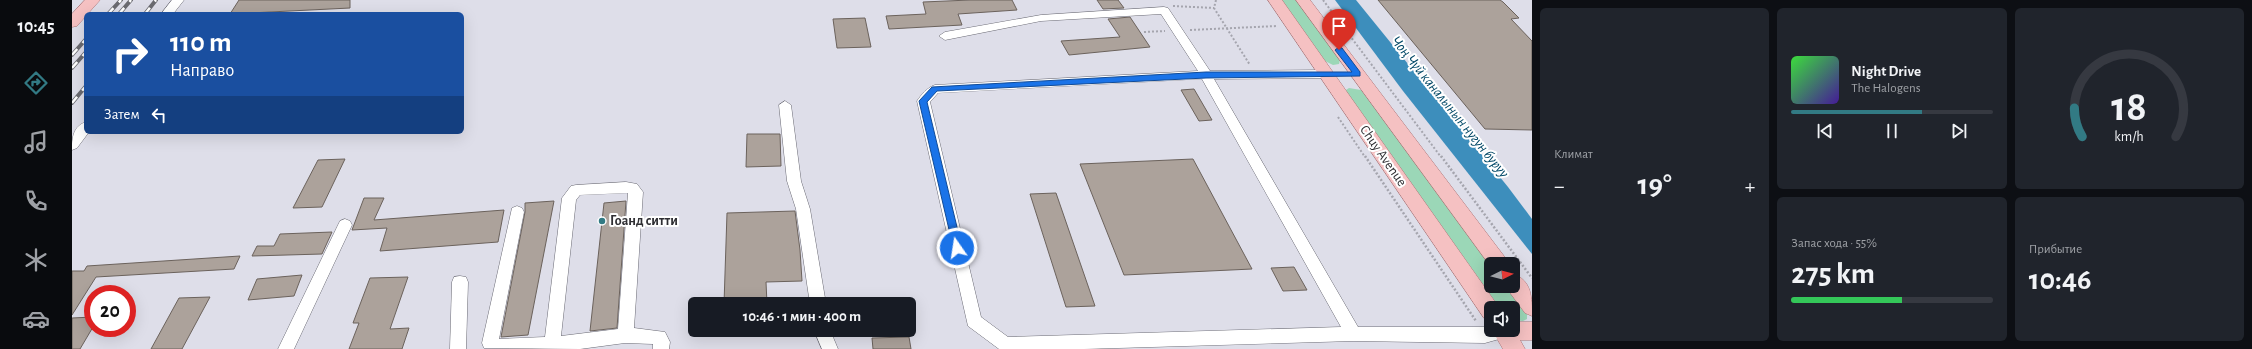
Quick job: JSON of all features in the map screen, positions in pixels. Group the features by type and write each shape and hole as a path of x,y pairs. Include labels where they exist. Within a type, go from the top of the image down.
{"main road":[{"path":"72,22 93,0"},
{"name":"Chuy Avenue","path":"1275,0 1484,302"},
{"name":"Chuy Avenue","path":"1303,0 1495,257"},
{"path":"1326,74 1358,74"},
{"path":"1520,291 1532,307"},
{"path":"1520,333 1532,331"}],"lane":[{"path":"169,12 178,0"},
{"path":"945,36 1041,18 1164,10 1206,75 1353,334"},
{"path":"1326,74 1206,75 935,89 923,101 974,321 1005,344 1353,334 1484,337"},
{"path":"785,105 794,180 803,209 817,297"},
{"path":"72,145 84,130"},
{"path":"552,345 569,198 576,190 626,187 632,188 636,192 626,315 626,329 630,336"},
{"path":"517,212 490,343 495,347 552,345 630,336 658,337 662,342 661,349"},
{"path":"286,349 345,225"},
{"path":"458,349 460,282"},
{"path":"825,337 830,349"}],"path":[{"path":"1216,0 1214,8 1256,75"},
{"path":"1323,0 1532,278"},
{"path":"1164,10 1169,6 1214,8"},
{"path":"1273,20 1281,32"},
{"path":"1144,32 1277,26"},
{"path":"1338,116 1484,313"}],"green space":[{"path":"1281,0 1296,0 1340,60 1339,64 1333,65 1325,61"},
{"path":"1349,88 1361,90 1485,257 1484,286 1347,94 1346,90"},
{"path":"1489,293 1511,293 1517,301 1495,301"},
{"path":"1520,305 1527,314 1527,319 1520,321"}],"water":[{"path":"1335,0 1356,0 1508,187 1532,219 1532,254 1403,91"}],"building":[{"path":"239,0 350,0 350,8 270,12 231,12"},
{"path":"1012,0 1017,10 958,14 962,25 889,29 886,16 926,14 923,2"},
{"path":"1097,0 1118,0 1124,8 1103,9"},
{"path":"1378,0 1500,0 1503,2 1519,18 1511,19 1532,41 1532,130 1485,129"},
{"path":"1130,17 1150,47 1069,55 1061,41 1120,37 1108,19"},
{"path":"865,18 871,47 837,48 833,19"},
{"path":"1194,89 1212,120 1199,121 1181,90"},
{"path":"747,134 780,134 781,166 746,167"},
{"path":"345,159 322,207 293,208 318,160"},
{"path":"1193,159 1252,269 1124,275 1080,164"},
{"path":"1056,193 1095,306 1066,307 1030,194"},
{"path":"364,198 384,198 374,220 504,210 498,242 380,251 387,228 352,230"},
{"path":"554,201 528,335 501,337 525,212 525,203"},
{"path":"626,201 617,328 590,331 604,203"},
{"path":"795,211 802,281 766,282 767,297 724,297 727,213"},
{"path":"332,232 322,254 252,256 257,246 274,246 280,234"},
{"path":"240,256 234,269 96,277 91,285 84,285 84,296 72,315 72,271 84,271 87,266"},
{"path":"1294,267 1307,290 1283,291 1271,268"},
{"path":"302,275 294,296 248,300 257,279"},
{"path":"408,277 390,329 409,328 402,349 349,349 359,323 353,323 370,278"},
{"path":"210,297 182,349 151,349 179,298"},
{"path":"84,317 84,337 87,337 80,349 72,349 72,318"},
{"path":"909,337 911,349 873,349 872,338"}],"railway":[{"path":"110,12 121,0"},
{"path":"121,12 131,0"},
{"path":"147,12 156,0"},
{"path":"72,55 84,41"},
{"path":"72,68 84,54"},
{"path":"72,103 84,88"}],"place":[{"name":"Гоанд ситти","path":"602,221"}],"route":[{"path":"957,248 923,101 935,89 1206,75 1358,74 1339,50"}],"water label":[{"name":"Чоң Чүй каналынын нугун буруу","path":"1450,107"}]}
